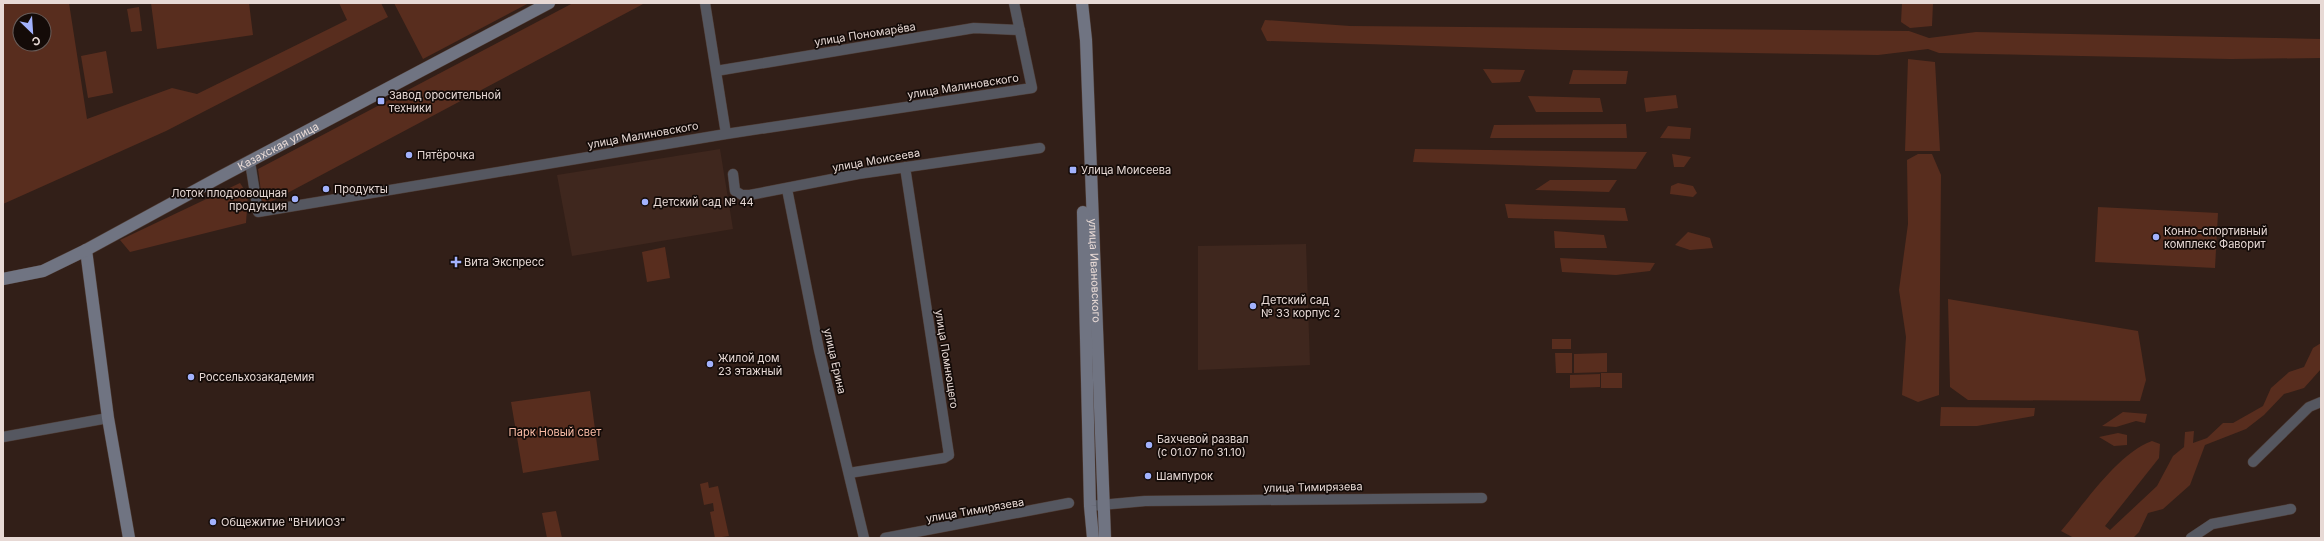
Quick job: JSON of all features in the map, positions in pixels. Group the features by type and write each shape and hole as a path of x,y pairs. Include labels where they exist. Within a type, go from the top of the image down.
{"street":[{"name":"Казахская улица","path":"3,279 43,271 86,250 549,3"},
{"path":"705,3 726,134"},
{"path":"1014,3 1020,30"},
{"name":"улица Ивановского","path":"1074,3 1080,42 1096,505 1105,538"},
{"name":"улица Ивановского","path":"1082,3 1086,40 1096,505 1093,538"},
{"name":"улица Пономарёва","path":"716,71 974,28 1020,30"},
{"name":"улица Малиновского","path":"250,162 258,212 726,134 1032,88 1020,30"},
{"name":"улица Моисеева","path":"733,174 735,191 742,195 787,189 905,167 1040,148"},
{"name":"улица Помнющего","path":"849,473 944,458 949,455 905,167"},
{"name":"улица Ерина","path":"787,189 819,350 864,538"},
{"path":"86,250 108,418 129,538"},
{"path":"2254,462 2309,407 2321,402"},
{"path":"3,437 108,418"},
{"name":"улица Тимирязева","path":"1096,505 1145,501 1482,498"},
{"name":"улица Тимирязева","path":"886,538 1069,503"},
{"path":"2191,538 2212,524 2291,509"}],"shaded area":[{"name":"Детский сад № 44","path":"720,149 733,229 572,256 557,175"},
{"name":"Детский сад № 33 корпус 2","path":"1306,244 1310,365 1198,370 1198,246"}],"green space":[{"path":"3,3 69,3 87,119 172,88 197,94 347,20 339,3 381,3 388,17 166,131 3,204"},
{"path":"151,3 249,3 253,35 157,49"},
{"path":"394,3 529,3 423,59"},
{"path":"573,3 645,3 263,206 258,169"},
{"path":"1902,3 1933,3 1932,26 1910,28 1901,22"},
{"path":"139,7 142,31 131,32 127,9"},
{"path":"1265,20 1350,26 1909,31 1929,38 1976,32 2321,39 2321,58 2231,59 1939,53 1928,49 1878,55 1560,50 1267,41 1261,29"},
{"path":"106,51 113,93 88,98 81,56"},
{"path":"1908,59 1935,62 1940,151 1905,151"},
{"path":"1483,69 1525,70 1520,82 1492,83"},
{"path":"1573,70 1628,71 1626,84 1569,84"},
{"path":"1676,95 1678,108 1646,112 1644,98"},
{"path":"1528,96 1600,98 1603,112 1536,112"},
{"path":"1626,124 1627,138 1490,138 1494,125"},
{"path":"1668,126 1691,128 1690,139 1660,138"},
{"path":"1415,149 1647,152 1636,169 1413,162"},
{"path":"1672,154 1691,157 1684,167 1674,167"},
{"path":"1918,154 1932,154 1941,175 1939,395 1918,402 1902,395 1906,337 1899,290 1908,224 1907,160"},
{"path":"1550,180 1617,180 1609,192 1535,190"},
{"path":"240,183 248,195 246,223 130,252 120,240"},
{"path":"1678,183 1693,186 1697,193 1693,197 1670,194 1671,186"},
{"path":"1505,204 1625,208 1628,221 1508,218"},
{"name":"Конно-спортивный комплекс Фаворит","path":"2098,207 2218,213 2215,268 2095,262"},
{"path":"1554,231 1604,235 1607,248 1555,248"},
{"path":"1688,232 1710,238 1713,248 1690,250 1675,245"},
{"path":"665,247 670,278 647,282 642,252"},
{"path":"1560,258 1655,263 1650,271 1616,275 1562,272"},
{"path":"1948,299 2138,331 2146,380 2140,401 1968,400 1950,387"},
{"path":"1552,339 1571,339 1571,349 1552,349"},
{"path":"2321,343 2321,369 2304,388 2284,394 2264,415 2246,429 2205,445 2190,485 2163,509 2148,513 2139,532 2133,538 2074,538 2061,531 2091,493 2127,456 2139,447 2152,441 2160,444 2159,458 2105,526 2110,530 2157,486 2173,456 2184,447 2185,432 2194,431 2193,443 2207,438 2223,423 2233,423 2263,406 2271,388 2289,372 2304,367 2313,348"},
{"path":"1555,353 1572,353 1572,373 1556,373"},
{"path":"1607,353 1607,372 1574,373 1574,354"},
{"path":"1601,373 1622,373 1622,388 1601,388"},
{"path":"1600,374 1600,387 1570,388 1570,375"},
{"name":"Парк Новый свет","path":"590,391 599,460 523,473 511,402"},
{"path":"1941,407 2035,408 2034,416 1977,426 1940,426"},
{"path":"2123,412 2147,414 2145,423 2136,421 2116,427 2102,426"},
{"path":"2118,433 2127,435 2127,445 2114,446 2099,437"},
{"path":"708,482 709,488 718,486 729,536 715,538 710,512 714,511 713,503 704,505 700,484"},
{"path":"556,511 562,538 547,538 542,513"}],"place":[{"name":"Завод оросительной техники","path":"381,101"},
{"name":"Пятёрочка","path":"409,155"},
{"name":"Улица Моисеева","path":"1073,170"},
{"name":"Продукты","path":"326,189"},
{"name":"Лоток плодоовощная продукция","path":"295,199"},
{"name":"Детский сад № 44","path":"645,202"},
{"name":"Конно-спортивный комплекс Фаворит","path":"2156,237"},
{"name":"Вита Экспресс","path":"456,262"},
{"name":"Детский сад № 33 корпус 2","path":"1253,306"},
{"name":"Жилой дом 23 этажный","path":"710,364"},
{"name":"Россельхозакадемия","path":"191,377"},
{"name":"Бахчевой развал (с 01.07 по 31.10)","path":"1149,445"},
{"name":"Шампурок","path":"1148,476"},
{"name":"Общежитие \"ВНИИОЗ\"","path":"213,522"}]}
